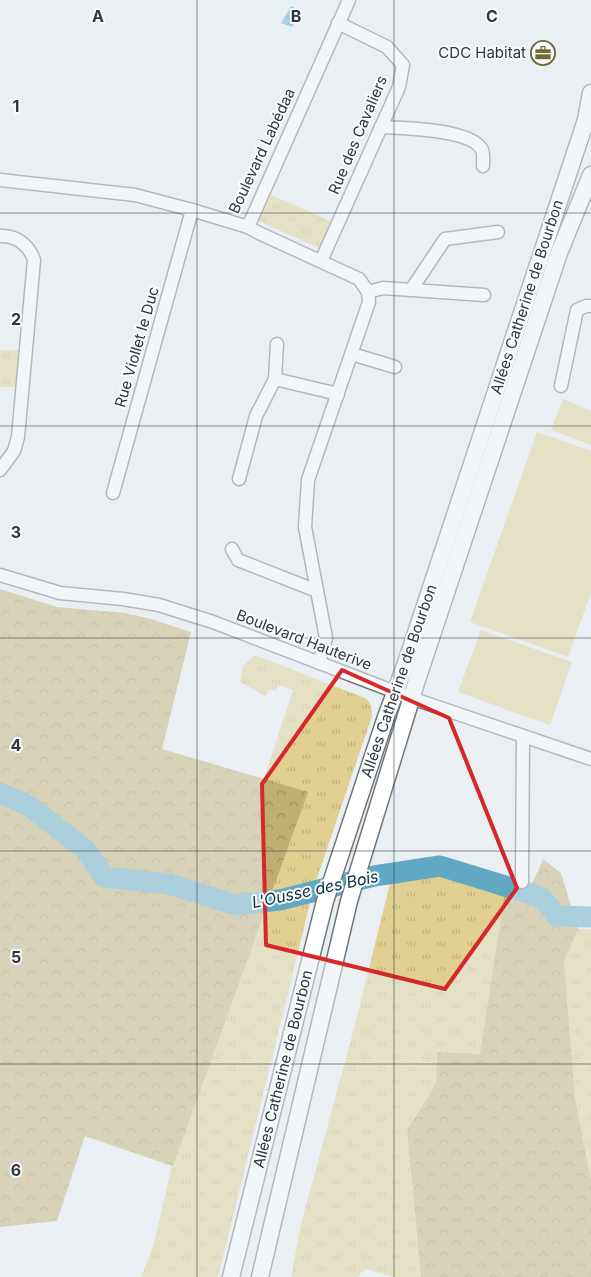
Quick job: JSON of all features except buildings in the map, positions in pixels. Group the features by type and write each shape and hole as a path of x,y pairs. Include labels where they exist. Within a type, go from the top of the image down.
{"main road":[{"name":"Allées Catherine de Bourbon","path":"260,1277 349,901 404,695 586,120 591,93"},
{"name":"Allées Catherine de Bourbon","path":"232,1277 325,901 338,859 382,726 404,695 559,254 591,175"}],"street":[{"name":"Boulevard Labédaa","path":"0,180 134,194 248,226 349,0"},
{"name":"Rue des Cavaliers","path":"321,261 399,87 403,65 387,47 338,24"},
{"path":"381,127 451,133 479,146 482,151 483,166"},
{"name":"Rue Viollet le Duc","path":"113,493 192,210"},
{"path":"248,226 259,233 358,279 368,292 369,302 308,480 306,527 316,591 326,638 319,663"},
{"path":"411,290 445,239 498,232"},
{"path":"0,236 15,238 22,242 32,254 34,260 18,437 14,451 0,470"},
{"path":"368,292 383,288 484,295"},
{"path":"561,386 577,310 591,306"},
{"path":"239,479 256,416 276,379 277,344"},
{"path":"352,354 395,367"},
{"path":"276,379 338,394"},
{"path":"232,549 238,560 316,591"},
{"name":"Boulevard Hauterive","path":"0,576 60,593 123,599 159,606 213,622 404,695 591,759"},
{"path":"522,882 523,736"}],"highlighted area":[{"path":"342,670 449,718 517,888 445,989 266,945 262,784"}],"green space":[{"path":"271,195 335,223 323,250 259,221"},
{"path":"0,350 19,350 16,387 0,387"},
{"path":"563,399 591,411 591,445 551,430"},
{"path":"537,432 591,451 591,593 568,657 470,622"},
{"path":"0,589 57,607 125,613 191,632 162,749 308,792 173,1166 85,1136 57,1221 0,1227"},
{"path":"481,630 572,662 550,725 458,692"},
{"path":"255,655 365,698 371,706 372,716 314,887 218,1277 141,1277 153,1247 172,1166 85,1136 49,856 308,793 264,779 293,690 278,685 276,691 269,689 266,696 240,682 243,666"},
{"path":"543,859 561,873 578,929 564,962 575,1098 591,1180 591,1277 421,1277 407,1130 436,1084 437,1052 480,1054 505,891 533,882"},
{"path":"395,863 505,891 480,1055 437,1052 436,1084 407,1130 421,1277 393,1277 365,1269 357,1277 291,1277 300,1228 356,1021"},
{"path":"578,929 591,929 591,1180 575,1098 564,962"}],"water":[{"path":"291,6 301,11 292,27 281,23"}],"waterway":[{"name":"L'Ousse des Bois","path":"0,793 29,806 86,850 104,877 169,884 236,905 280,900 374,876 440,866 541,897 557,916 591,917"}],"place":[{"name":"CDC Habitat","path":"543,53"}]}
